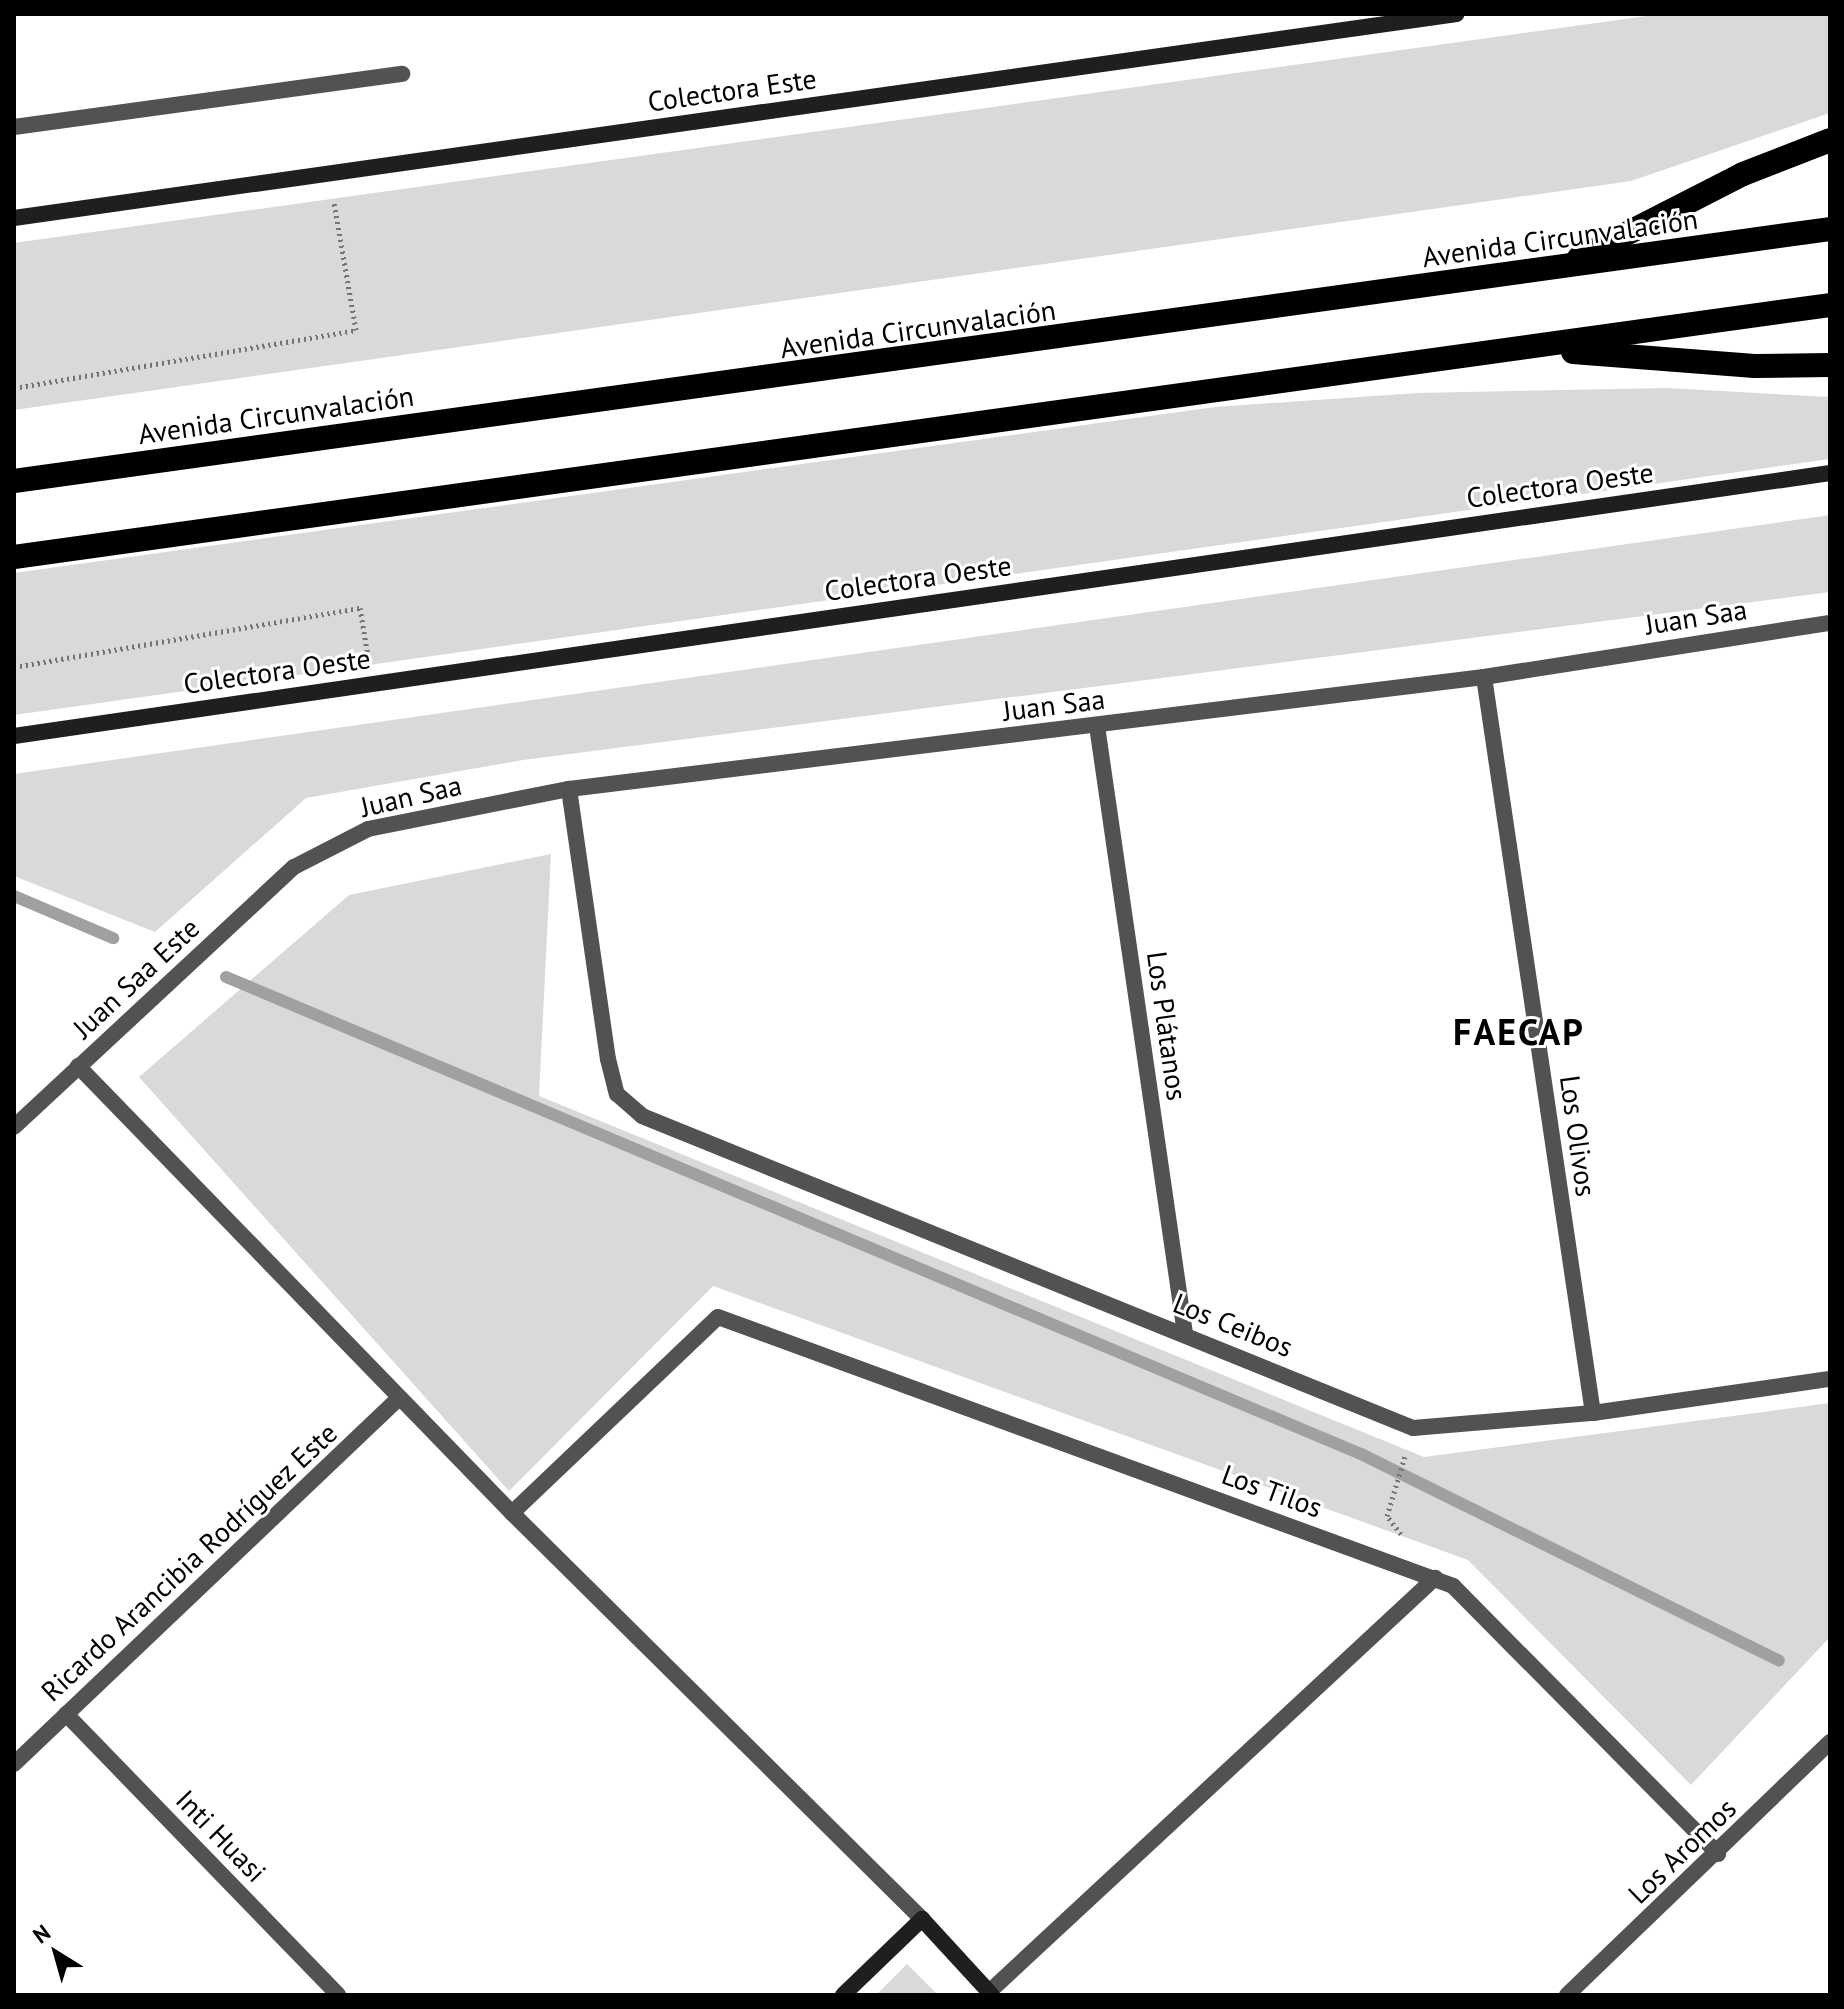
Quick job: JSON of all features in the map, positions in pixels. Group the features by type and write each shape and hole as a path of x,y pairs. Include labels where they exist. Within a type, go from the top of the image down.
{"highway":[{"path":"1559,268 1743,174 1830,140"},
{"name":"Avenida Circunvalación","path":"14,481 1830,229"},
{"path":"14,557 1830,305"},
{"path":"1527,348 1754,366 1830,365"}],"street":[{"name":"Colectora Este","path":"14,218 1457,14"},
{"path":"14,127 402,74"},
{"name":"Colectora Oeste","path":"14,736 1830,473"},
{"name":"Juan Saa","path":"294,867 368,829 569,789 1484,677 1830,623"},
{"name":"Los Olivos","path":"1484,677 1593,1413"},
{"name":"Los Plátanos","path":"1097,726 1185,1334"},
{"name":"Los Ceibos","path":"569,789 608,1059 617,1094 642,1116 1413,1428 1593,1413 1830,1379"},
{"name":"Juan Saa Este","path":"14,1127 294,867"},
{"path":"78,1066 512,1513 922,1919 989,1994 1435,1578"},
{"name":"Los Tilos","path":"512,1513 718,1317 1453,1586 1718,1854"},
{"name":"Ricardo Arancibia Rodríguez Este","path":"14,1764 399,1398"},
{"name":"Inti Huasi","path":"66,1714 338,1995"},
{"name":"Los Aromos","path":"1567,1995 1718,1854 1830,1742"},
{"path":"843,1995 922,1919"}],"path":[{"path":"14,388 356,330 330,174"},
{"path":"14,667 360,608 373,683"},
{"path":"1413,1428 1387,1516 1435,1578"}],"shaded area":[{"path":"1661,14 1830,14 1830,113 1631,181 14,410 14,243"},
{"path":"1667,388 1830,397 1830,459 14,715 14,573 1215,407 1417,393"},
{"path":"1830,515 1830,592 523,760 306,798 155,932 14,876 14,774"},
{"path":"551,854 539,1096 1424,1457 1830,1403 1830,1637 1691,1785 1468,1560 713,1286 509,1491 139,1077 349,895"},
{"path":"907,1964 938,1995 876,1995"}],"waterway":[{"path":"14,896 113,938"},
{"path":"226,977 1361,1454 1779,1661"}],"district":[{"name":"FAECAP","path":"1519,1032"}]}
